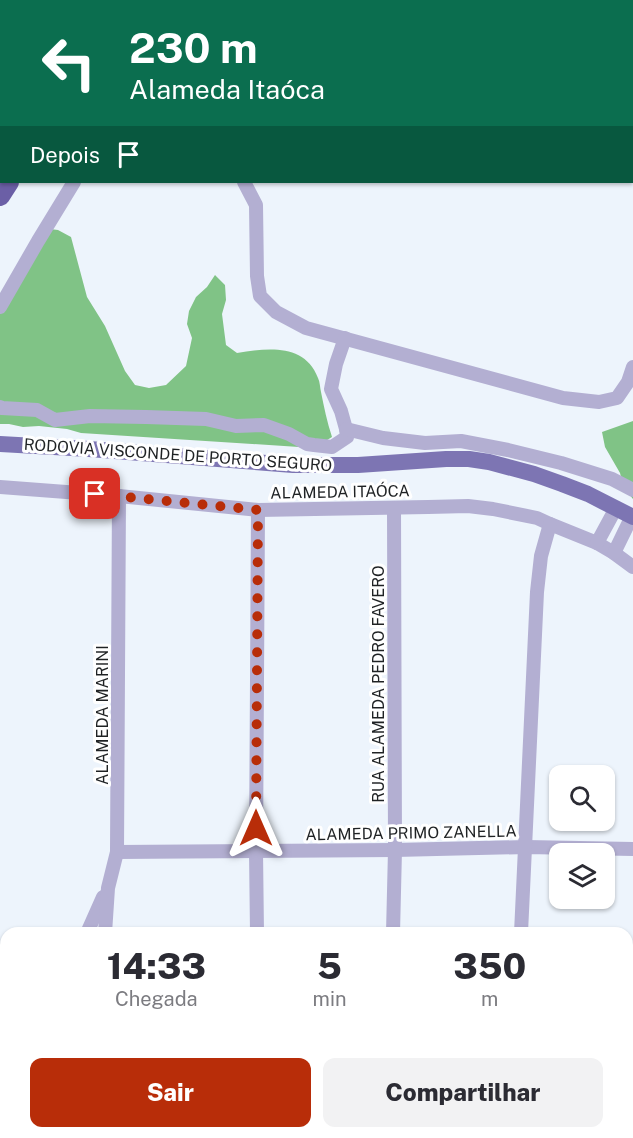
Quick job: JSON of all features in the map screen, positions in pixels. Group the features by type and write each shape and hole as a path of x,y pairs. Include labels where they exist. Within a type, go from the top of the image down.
{"highway":[{"path":"0,196 8,183"}],"main road":[{"name":"RODOVIA VISCONDE DE PORTO SEGURO","path":"0,444 293,465 358,465 468,459 534,474 579,491 632,516"}],"street":[{"path":"0,307 74,183"},
{"path":"244,183 255,205 257,276 260,296 276,312 306,328 563,398 599,402 617,398 628,382 633,367"},
{"path":"0,407 37,410 55,420 90,416 146,417 206,419 236,426 264,425 289,434 306,444 332,447 347,437 341,411 331,389 345,338"},
{"path":"346,429 404,441 425,443 461,441 508,450 561,463 612,479 633,489"},
{"name":"ALAMEDA ITAÓCA","path":"0,488 119,496 258,510 468,506 493,509 537,518 597,543 633,567"},
{"name":"ALAMEDA MARINI","path":"105,927 108,888 117,852 119,496"},
{"name":"RUA ALAMEDA PEDRO FAVERO","path":"393,927 394,508"},
{"path":"597,543 616,508"},
{"path":"257,927 258,510"},
{"path":"614,553 632,516"},
{"path":"521,927 537,592 541,555 550,524"},
{"name":"ALAMEDA PRIMO ZANELLA","path":"117,852 526,847 633,849"},
{"path":"90,927 108,888"}],"green space":[{"path":"50,229 58,230 71,237 87,297 105,326 125,371 135,385 149,388 166,385 186,366 192,338 187,324 189,311 196,297 215,275 225,285 226,300 222,314 226,345 237,353 284,350 304,359 312,367 319,380 332,437 319,445 299,447 81,433 67,429 0,424 0,296"},
{"path":"633,421 633,499 624,488 620,473 605,447 602,432"}],"route":[{"path":"95,494 258,510 256,828"}]}
